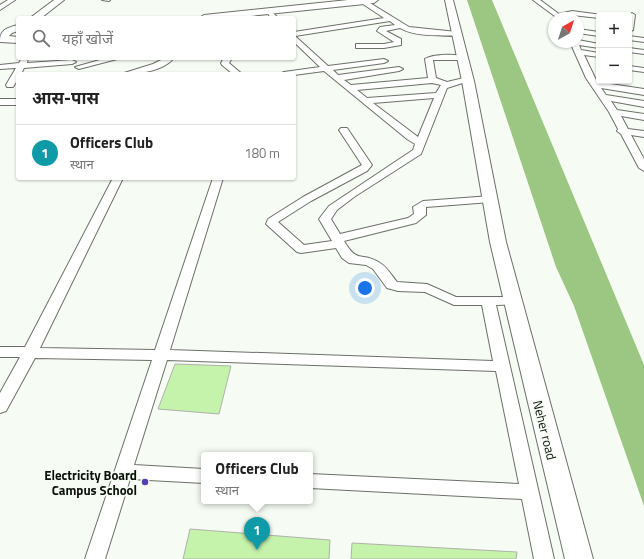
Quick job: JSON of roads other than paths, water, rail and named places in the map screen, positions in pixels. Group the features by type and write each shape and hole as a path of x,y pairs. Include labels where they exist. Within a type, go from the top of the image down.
{"street":[{"path":"0,8 12,0"},
{"path":"38,16 60,0"},
{"path":"46,16 68,0"},
{"path":"249,16 272,15 374,0"},
{"name":"Neher road","path":"449,0 468,80 498,242 579,559"},
{"path":"536,0 552,12"},
{"path":"362,1 407,29 418,32 457,34"},
{"path":"584,15 596,16"},
{"path":"296,38 348,24 390,19"},
{"path":"584,23 596,24"},
{"path":"359,46 384,46 398,43 398,41 381,31 383,29 401,26"},
{"path":"584,32 596,34"},
{"path":"5,36 16,40"},
{"path":"632,38 644,40"},
{"path":"296,39 327,69 410,137 420,142"},
{"path":"584,44 596,46"},
{"path":"576,48 594,84 614,112 622,130 639,152 644,168"},
{"path":"632,50 644,52"},
{"path":"296,54 309,51"},
{"path":"578,52 596,55"},
{"path":"432,80 429,59 438,57 462,58"},
{"path":"0,67 24,62 73,62 95,60"},
{"path":"135,72 156,66 168,60"},
{"path":"227,60 225,63 236,72"},
{"path":"296,73 384,61"},
{"path":"582,61 596,63"},
{"path":"18,72 24,62"},
{"path":"73,62 86,72"},
{"path":"632,68 644,70"},
{"path":"338,78 399,69"},
{"path":"586,70 596,72"},
{"path":"10,85 16,75"},
{"path":"632,76 644,78"},
{"path":"350,88 432,80 447,84 468,80"},
{"path":"447,84 438,95 417,152 374,179 327,214 325,219 349,258 378,266 392,285 398,287 427,288 454,301 514,301"},
{"path":"594,84 644,92"},
{"path":"366,101 438,95"},
{"path":"602,97 644,104"},
{"path":"0,102 16,102"},
{"path":"614,112 644,117"},
{"path":"344,130 367,165 363,169 307,199 272,221 272,224 301,249 338,242 412,220 420,215 419,207 423,204 491,199"},
{"path":"622,130 644,134"},
{"path":"0,407 30,353 117,180"},
{"path":"95,559 217,180"},
{"path":"488,301 544,559"},
{"path":"0,352 161,355 502,366"},
{"path":"124,472 201,476"},
{"path":"313,481 530,492"}],"lane":[{"path":"103,0 109,0"}],"place":[{"name":"Electricity Board Campus School","path":"145,482"},
{"name":"Officers Club","path":"257,550"}]}
